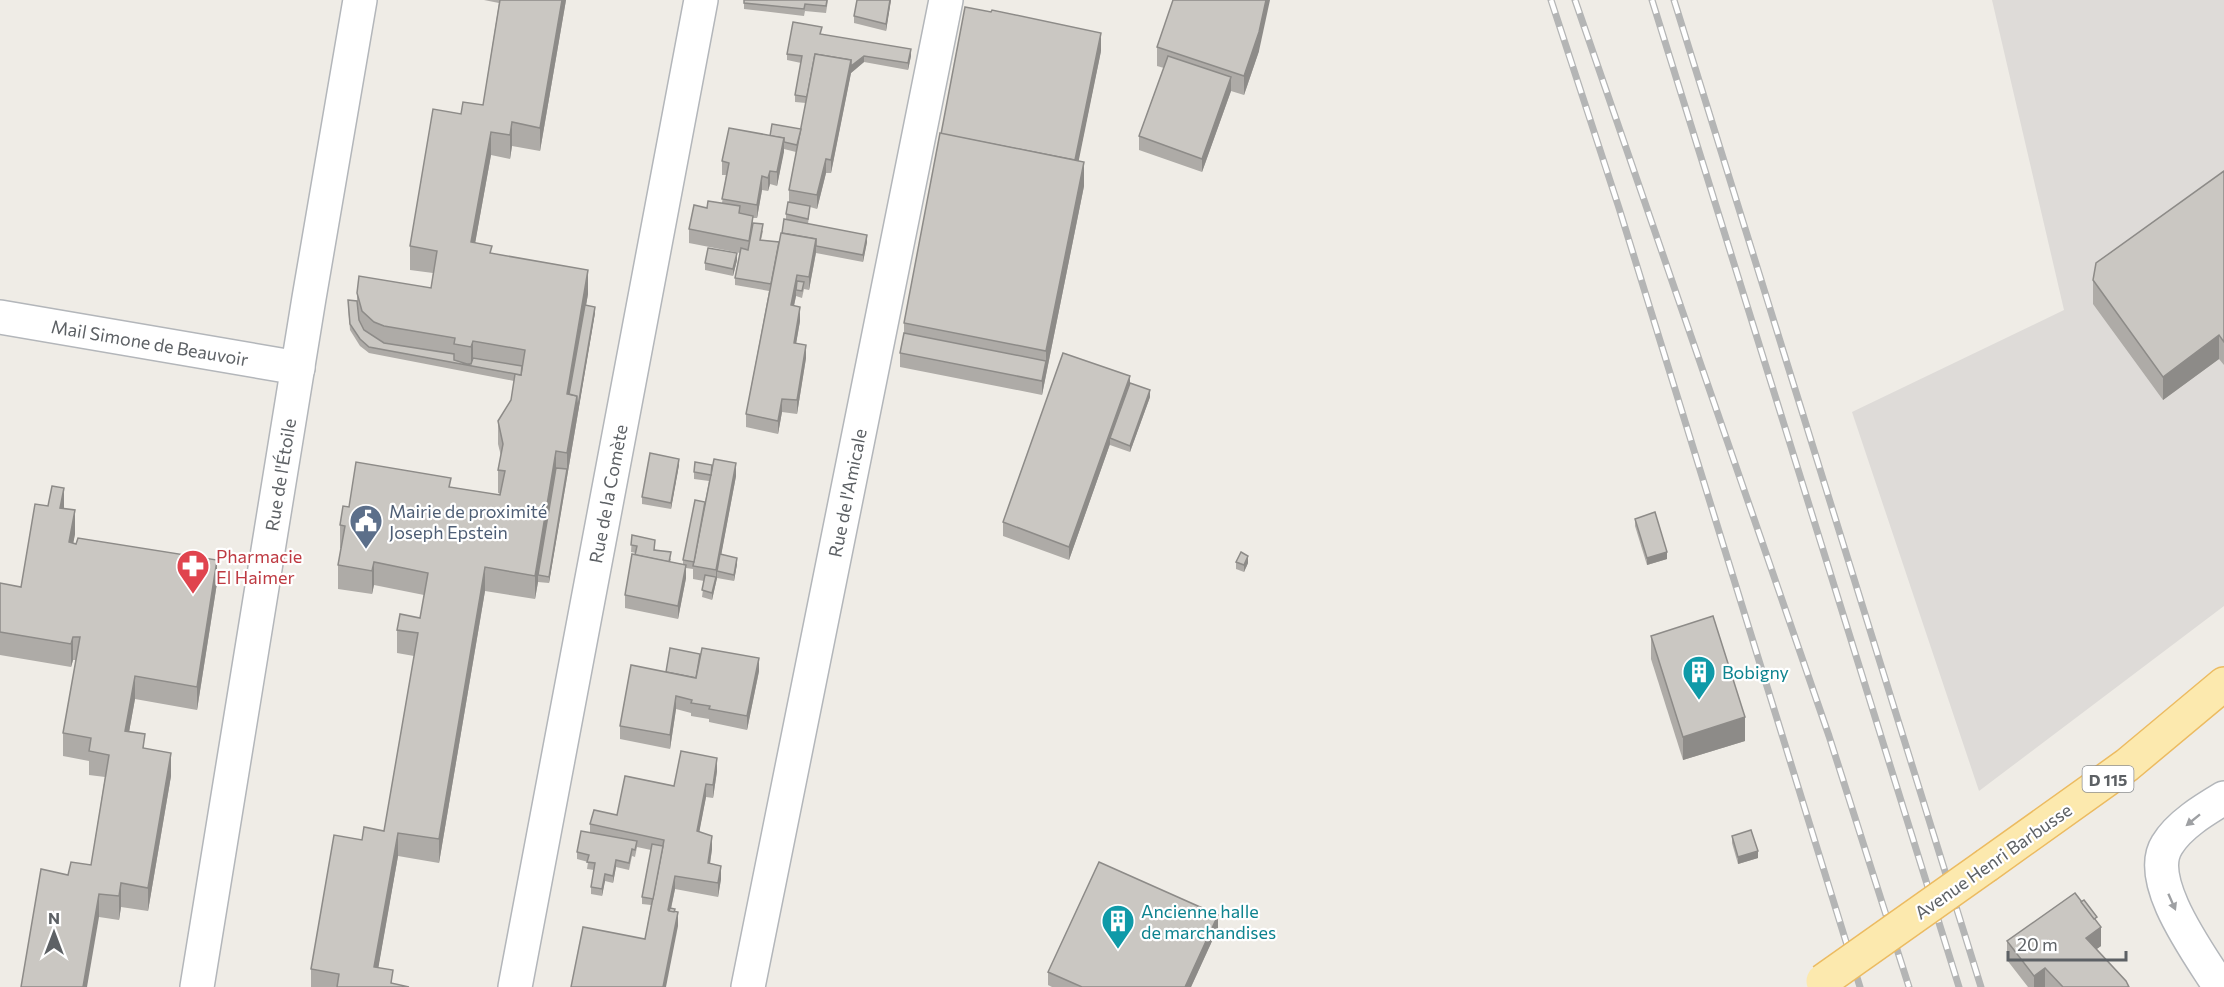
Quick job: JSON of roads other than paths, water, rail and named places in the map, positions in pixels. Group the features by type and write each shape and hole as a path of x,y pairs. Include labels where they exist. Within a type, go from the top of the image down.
{"main road":[{"name":"Avenue Henri Barbusse","path":"1819,984 2127,765 2224,684"}],"street":[{"name":"Rue de l'Étoile","path":"197,987 360,0"},
{"name":"Rue de la Comète","path":"515,987 702,0"},
{"name":"Rue de l'Amicale","path":"747,987 946,0"},
{"name":"Mail Simone de Beauvoir","path":"0,317 298,369"},
{"path":"2220,987 2192,941 2162,881 2161,866 2166,846 2184,826 2224,798"}],"railway":[{"path":"1551,0 1619,208 1860,987"},
{"path":"1575,0 1829,736 1909,987"},
{"path":"1652,0 1959,987"},
{"path":"1674,0 1981,987"}],"place":[{"name":"Mairie de proximité Joseph Epstein","path":"366,550"},
{"name":"Pharmacie El Haimer","path":"193,595"},
{"name":"Bobigny","path":"1699,701"},
{"name":"Ancienne halle de marchandises","path":"1118,950"}]}
